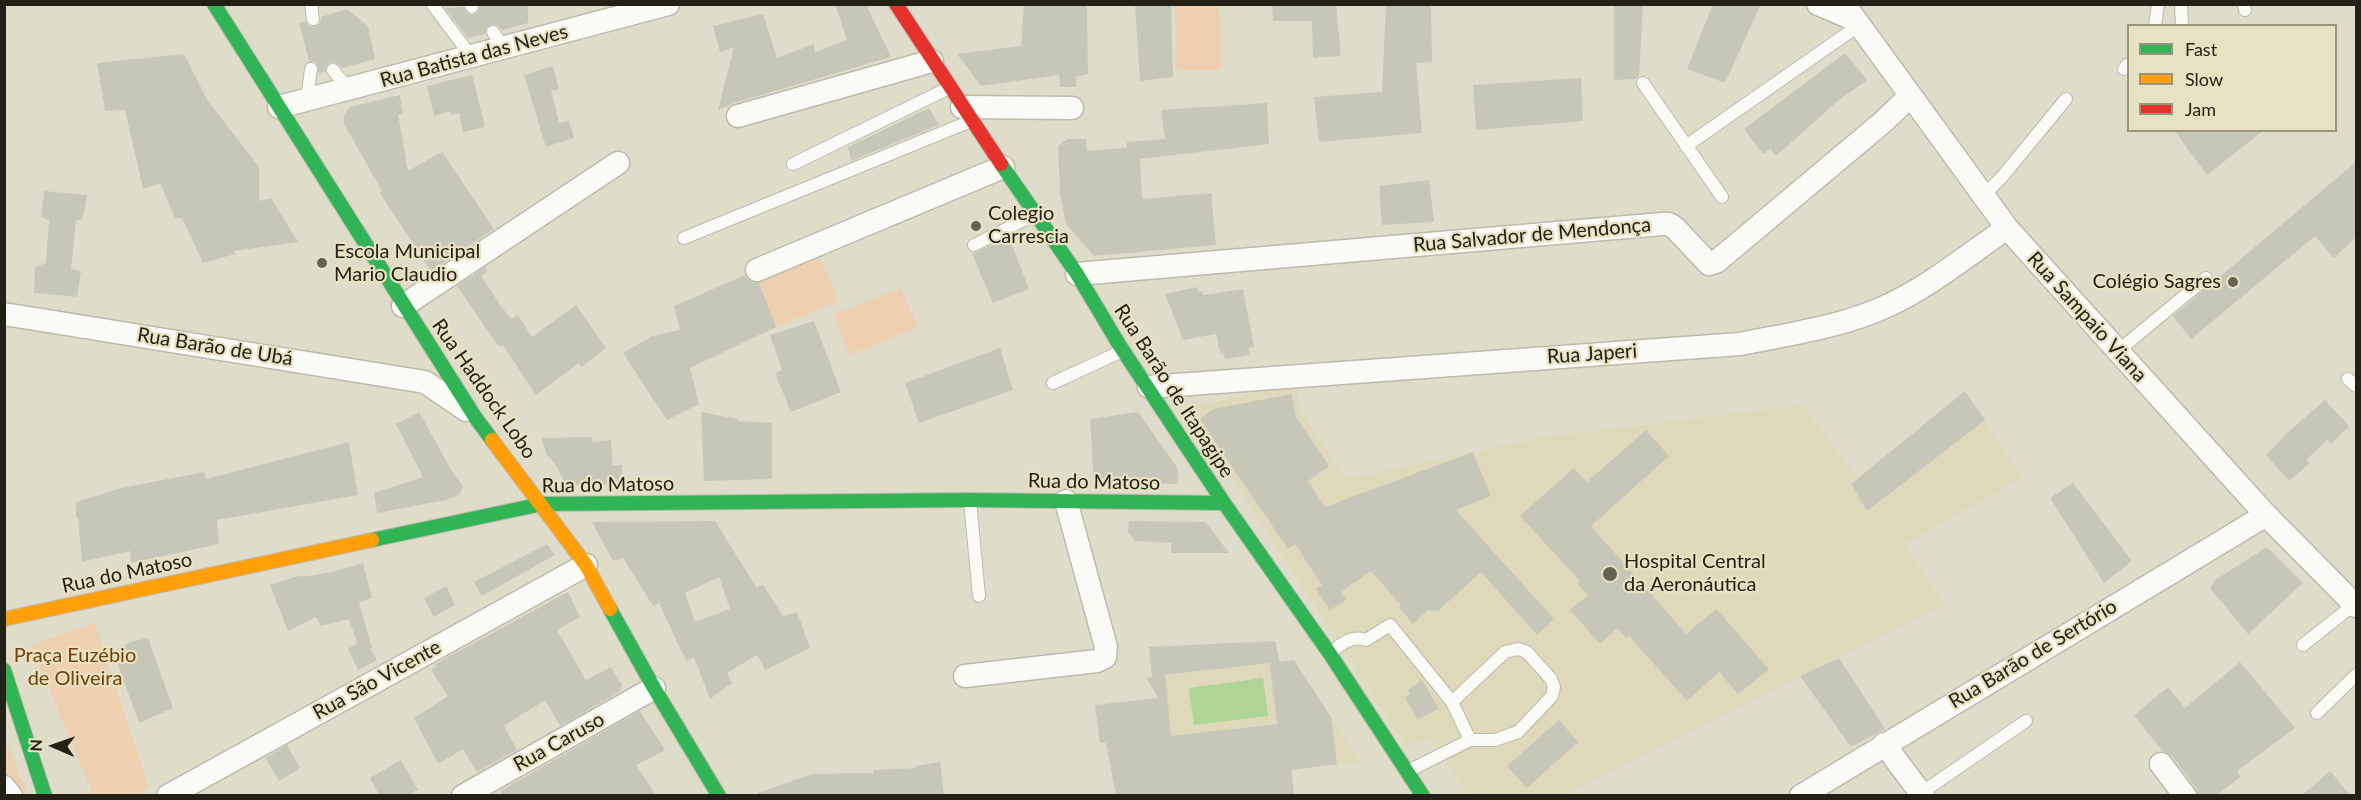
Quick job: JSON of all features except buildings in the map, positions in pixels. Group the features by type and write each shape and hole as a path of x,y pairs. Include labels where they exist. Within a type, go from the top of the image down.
{"street":[{"name":"Rua Haddock Lobo","path":"214,4 475,417 586,565 654,688 719,795"},
{"name":"Rua Batista das Neves","path":"279,107 471,56 499,40 668,4"},
{"name":"Rua Barão de Itapagipe","path":"896,4 967,114 1077,274 1123,351 1224,503 1330,654 1423,795"},
{"path":"1818,4 1852,17"},
{"name":"Rua Sampaio Viana","path":"1852,17 2007,228 2266,515 2356,604"},
{"path":"738,116 933,61"},
{"name":"Rua Salvador de Mendonça","path":"1077,274 1662,224 1669,224 1675,228 1709,264 1716,262 1883,122 1910,96"},
{"path":"967,114 1072,108"},
{"path":"403,306 618,163"},
{"path":"757,270 1003,167"},
{"name":"Rua Japeri","path":"1149,387 1740,344 1825,327 1885,307 1915,292 2007,228"},
{"name":"Rua Barão de Ubá","path":"4,314 424,382 475,417"},
{"path":"424,382 434,355"},
{"name":"Rua do Matoso","path":"4,619 542,504 969,500 1224,503"},
{"path":"965,676 1097,661 1105,657 1106,647 1066,501"},
{"name":"Rua Barão de Sertório","path":"1801,795 2266,515"},
{"name":"Rua São Vicente","path":"168,795 586,565"},
{"path":"4,670 45,795"},
{"name":"Rua Caruso","path":"463,795 654,688"},
{"path":"1884,744 1922,794"},
{"path":"2161,764 2185,795"},
{"path":"4,787 11,795"}],"lane":[{"path":"311,4 313,19"},
{"path":"432,4 471,56"},
{"path":"2155,24 2158,4"},
{"path":"2181,4 2182,24"},
{"path":"1686,146 1852,17"},
{"path":"307,100 311,69"},
{"path":"333,70 348,89"},
{"path":"1643,83 1722,197"},
{"path":"793,164 950,87"},
{"path":"1983,196 2002,177 2066,99"},
{"path":"684,238 967,114"},
{"path":"974,245 1035,214"},
{"path":"2118,351 2206,278"},
{"path":"1053,383 1123,351"},
{"path":"969,500 979,596"},
{"path":"2303,645 2356,604"},
{"path":"1330,654 1341,644 1356,639 1366,640 1390,626 1452,702 1470,740"},
{"path":"1407,771 1470,740 1495,740 1518,732 1552,696 1554,687 1551,679 1527,652 1518,649 1505,652 1452,702"},
{"path":"2317,713 2356,675"},
{"path":"1922,794 2026,721"}],"shaded area":[{"name":"Hospital Central da Aeronáutica","path":"1298,385 1301,412 1346,479 1545,437 1803,405 1858,478 1965,391 2023,477 1905,544 1945,604 1569,792 1570,795 1468,795 1435,743 1426,738 1406,746 1187,411 1190,406"},
{"path":"1294,660 1360,762 1291,770 1294,795 1116,795 1106,743 1100,743 1095,705 1158,699 1146,678"},
{"path":"1263,678 1268,716 1194,725 1189,688"}],"green space":[{"path":"1175,5 1219,5 1221,70 1176,71"},
{"path":"818,254 839,301 776,327 757,279"},
{"path":"901,288 918,327 850,355 833,315"},
{"name":"Praça Euzébio de Oliveira","path":"95,623 149,788 137,795 93,795 31,645"},
{"path":"4,736 28,795 11,795 5,787"}],"traffic: fast":[{"path":"214,4 475,417 492,440"},
{"path":"1001,164 1077,274 1120,346 1224,503 1330,654 1423,796"},
{"path":"372,540 542,504 969,500 1224,503"},
{"path":"610,609 719,796"},
{"path":"4,670 45,796"}],"traffic: slow":[{"path":"492,440 586,565 610,609"},
{"path":"4,619 372,540"}],"traffic: jam":[{"path":"896,4 1001,164"}],"place":[{"name":"Colegio Carrescia","path":"976,226"},
{"name":"Escola Municipal Mario Claudio","path":"322,263"},
{"name":"Colégio Sagres","path":"2233,282"},
{"name":"Hospital Central da Aeronáutica","path":"1610,574"}]}
